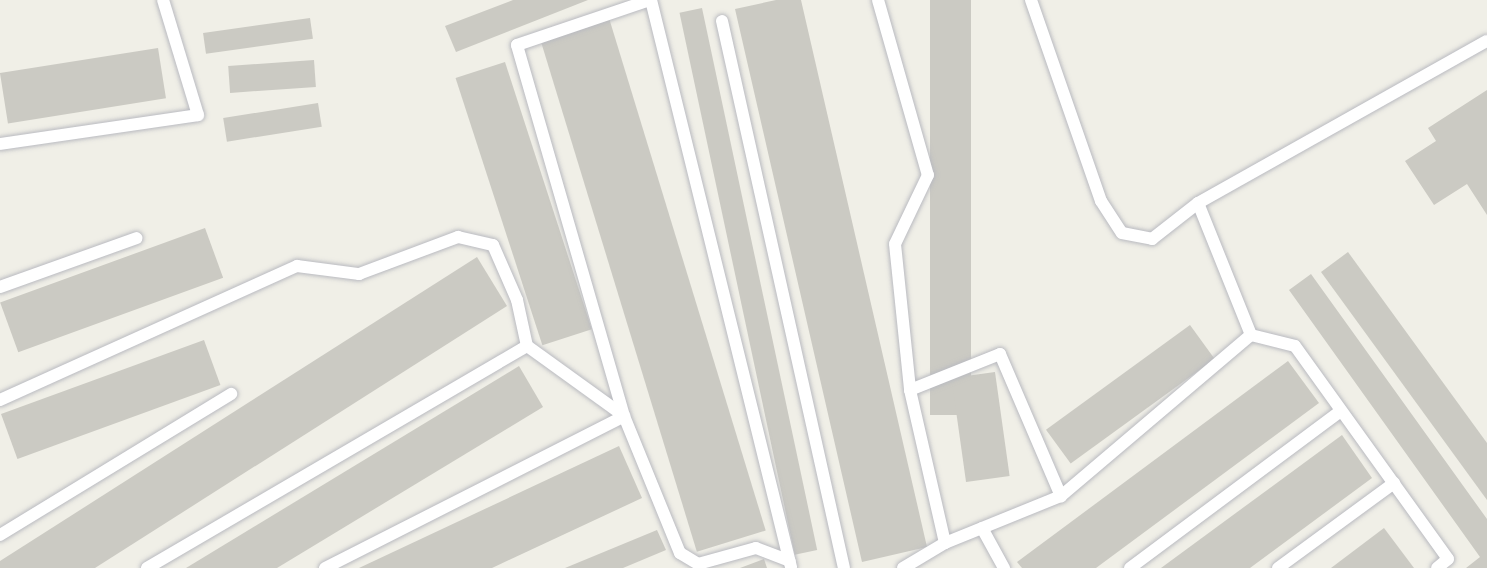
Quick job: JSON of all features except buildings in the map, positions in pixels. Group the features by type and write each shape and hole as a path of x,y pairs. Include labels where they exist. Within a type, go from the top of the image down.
{"lane":[{"path":"0,144 198,115 163,0"},
{"path":"698,564 680,553 624,416 517,44 651,0 791,565"},
{"path":"878,0 928,175 895,244 909,390 945,543"},
{"path":"1031,0 1101,201 1122,233 1152,239 1198,203 1487,41"},
{"path":"722,22 844,568"},
{"path":"1198,203 1251,335"},
{"path":"0,400 297,266 359,274 458,237 493,246 517,300 527,346 624,416"},
{"path":"0,287 137,238"},
{"path":"1251,335 1295,346 1448,559 1437,568"},
{"path":"903,568 945,543 1062,496 1251,335"},
{"path":"147,568 527,346"},
{"path":"909,390 1000,354 1062,496"},
{"path":"0,535 230,394"},
{"path":"1130,568 1341,411"},
{"path":"325,568 624,416"},
{"path":"1278,568 1394,483"},
{"path":"982,528 1004,568"},
{"path":"685,568 756,548 791,565"}]}
